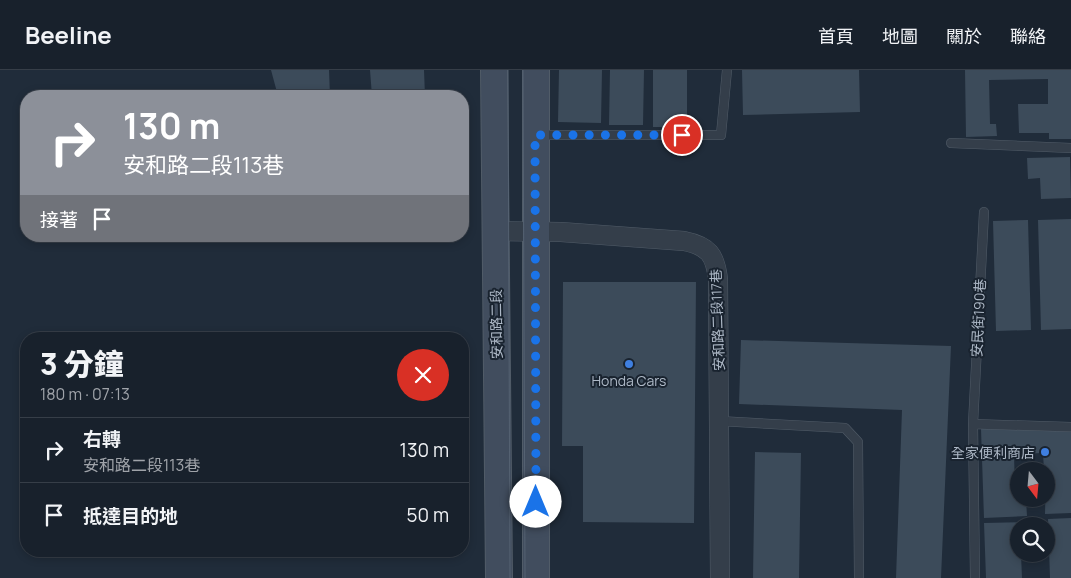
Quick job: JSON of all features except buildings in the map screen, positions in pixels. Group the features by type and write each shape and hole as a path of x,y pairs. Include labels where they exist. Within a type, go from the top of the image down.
{"main road":[{"name":"安和路二段","path":"494,70 499,578"},
{"path":"536,70 536,578"}],"street":[{"name":"安和路二段117巷","path":"495,231 535,231 684,241 698,244 710,252 716,263 718,279 720,578"}],"lane":[{"path":"535,135 721,135 727,70"},
{"path":"951,144 1071,148"},
{"name":"安民街190巷","path":"975,578 973,424 984,212"},
{"path":"719,422 845,428 858,442 859,578"},
{"path":"973,424 1071,427"}],"tram line":[{"path":"508,70 510,578"},
{"path":"523,70 525,578"}],"place":[{"name":"Honda Cars","path":"629,364"},
{"name":"全家便利商店","path":"1045,452"}],"route":[{"path":"536,502 535,135 682,135"}]}
